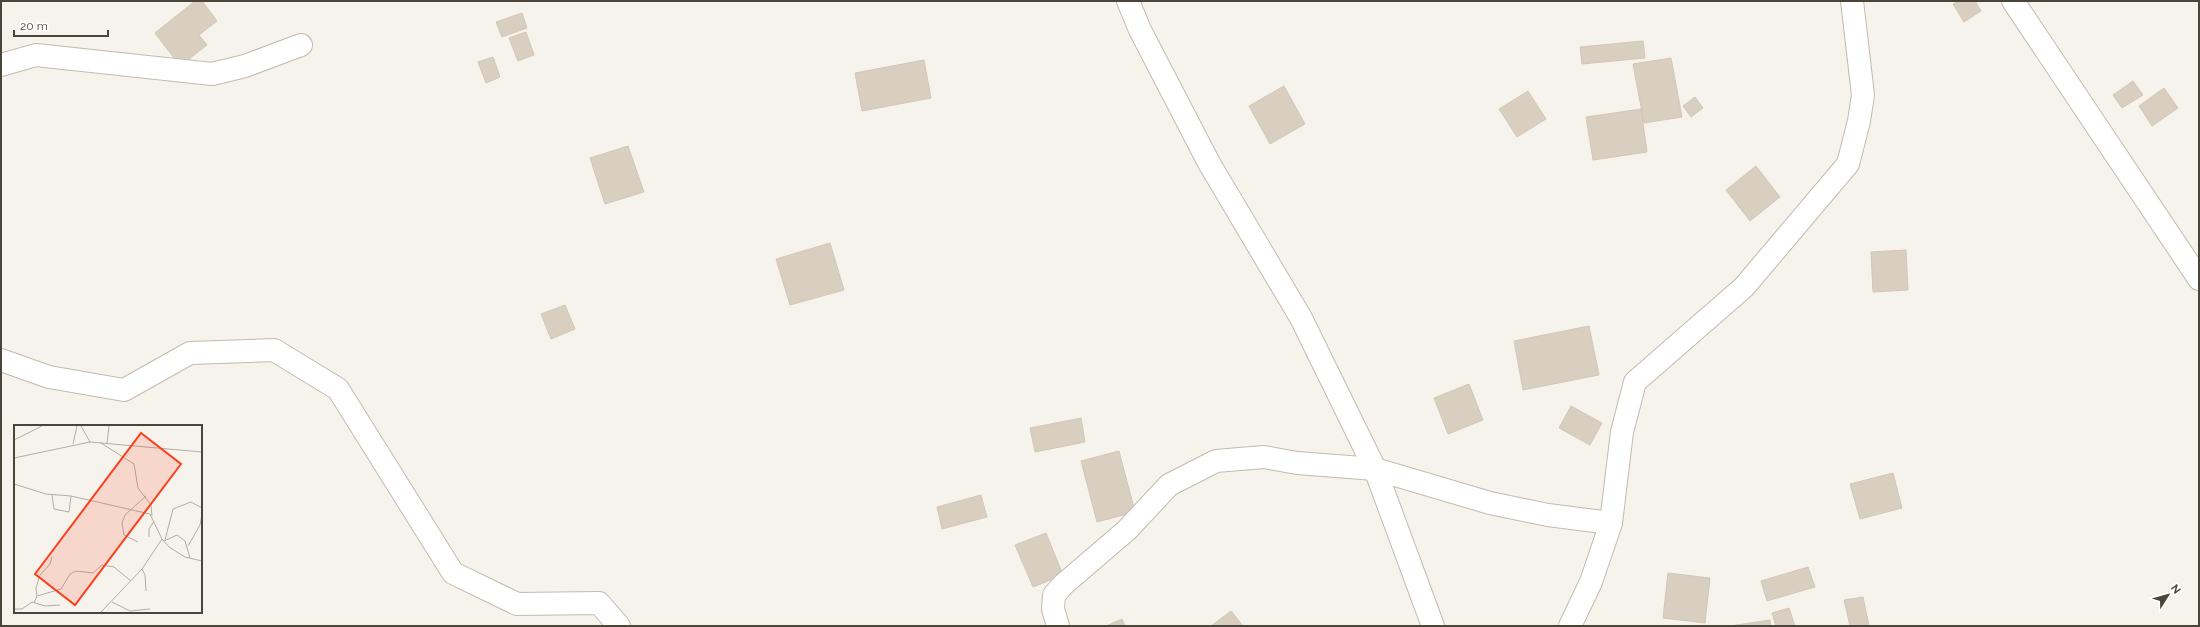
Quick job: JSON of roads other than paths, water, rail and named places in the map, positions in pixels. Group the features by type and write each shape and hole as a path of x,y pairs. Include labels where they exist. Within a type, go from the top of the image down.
{"street":[{"path":"1128,1 1140,30 1209,164 1301,318 1375,469 1433,626"},
{"path":"1570,626 1591,582 1610,523 1622,432 1635,382 1744,287 1848,164 1859,121 1863,95 1852,1"},
{"path":"2013,1 2199,279"},
{"path":"1,65 36,55 212,74 245,66 301,45"},
{"path":"1,360 48,377 124,390 190,353 274,350 338,389 453,573 518,604 599,602 619,626"},
{"path":"1058,626 1053,609 1054,595 1127,530 1169,485 1216,461 1264,457 1297,462 1375,469 1490,503 1548,515 1610,523"}]}
